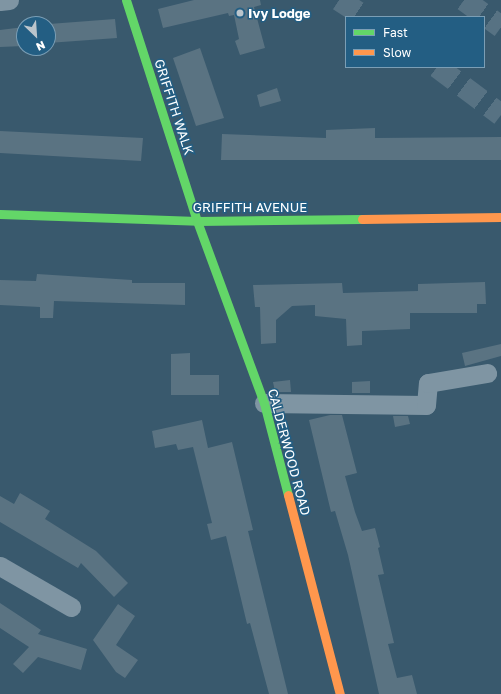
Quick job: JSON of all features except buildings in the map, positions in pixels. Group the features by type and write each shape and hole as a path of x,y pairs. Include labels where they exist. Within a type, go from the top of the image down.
{"street":[{"path":"0,1 9,0"},
{"name":"GRIFFITH WALK","path":"126,0 197,221"},
{"name":"GRIFFITH AVENUE","path":"0,214 197,221 501,217"},
{"name":"CALDERWOOD ROAD","path":"197,221 264,403 340,694"},
{"path":"264,403 426,405 428,383 487,373"},
{"path":"0,566 71,607"}],"tunnel":[{"path":"339,0 363,16"},
{"path":"464,0 501,27"},
{"path":"438,68 501,115"}],"traffic: fast":[{"path":"126,0 197,221 264,403 288,495"},
{"path":"0,214 197,221 362,219"}],"traffic: slow":[{"path":"362,219 501,217"},
{"path":"288,495 340,694"}],"place":[{"name":"Ivy Lodge","path":"240,13"}]}
